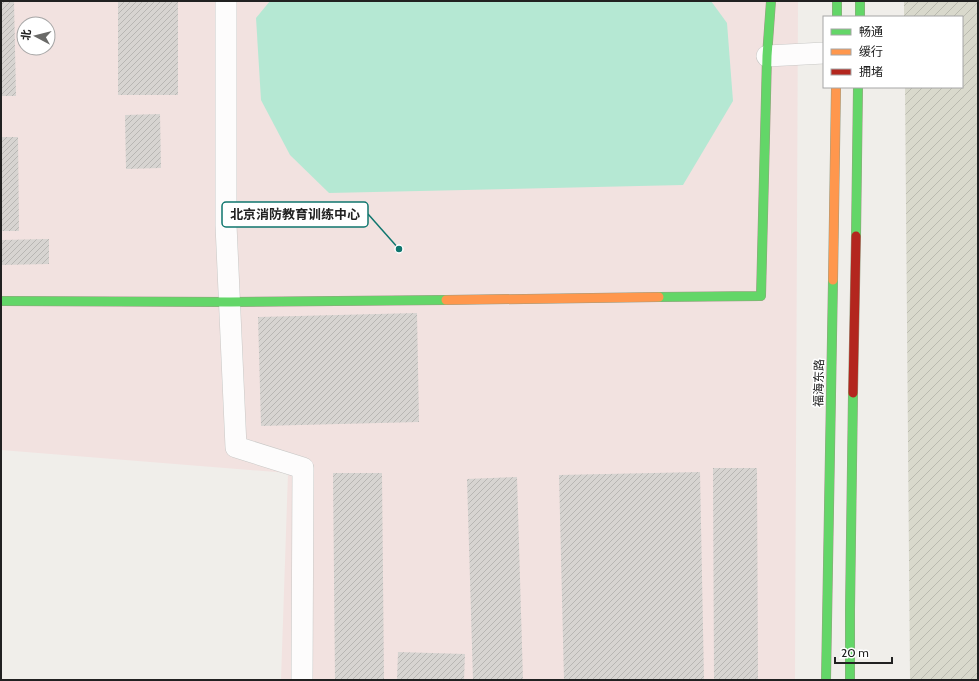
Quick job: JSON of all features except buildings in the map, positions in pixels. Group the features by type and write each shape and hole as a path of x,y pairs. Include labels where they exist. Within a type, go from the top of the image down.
{"street":[{"path":"226,1 226,225 236,446 303,468 302,680"},
{"path":"1,301 230,302 761,296 767,56 771,1"},
{"path":"837,1 837,16"},
{"path":"860,1 860,16"},
{"path":"767,56 823,53"},
{"name":"福海东路","path":"826,680 836,88"},
{"path":"850,680 858,88"}],"shaded area":[{"path":"1,1 798,1 795,680 281,680 288,473 1,450"},
{"path":"904,1 978,1 978,680 910,680 905,88 963,88 963,16 904,16"}],"green space":[{"path":"270,1 711,1 727,23 733,101 683,185 329,193 290,155 261,100 256,18"}],"traffic: fast":[{"path":"659,297 761,296 767,56 771,1"},
{"path":"837,1 837,16"},
{"path":"860,1 860,16"},
{"path":"856,236 858,88"},
{"path":"826,680 833,280"},
{"path":"1,301 230,302 446,300"},
{"path":"850,680 853,393"}],"traffic: slow":[{"path":"833,280 836,88"},
{"path":"446,300 659,297"}],"traffic: jam":[{"path":"853,393 856,236"}],"place":[{"name":"北京消防教育训练中心","path":"399,249"}]}
